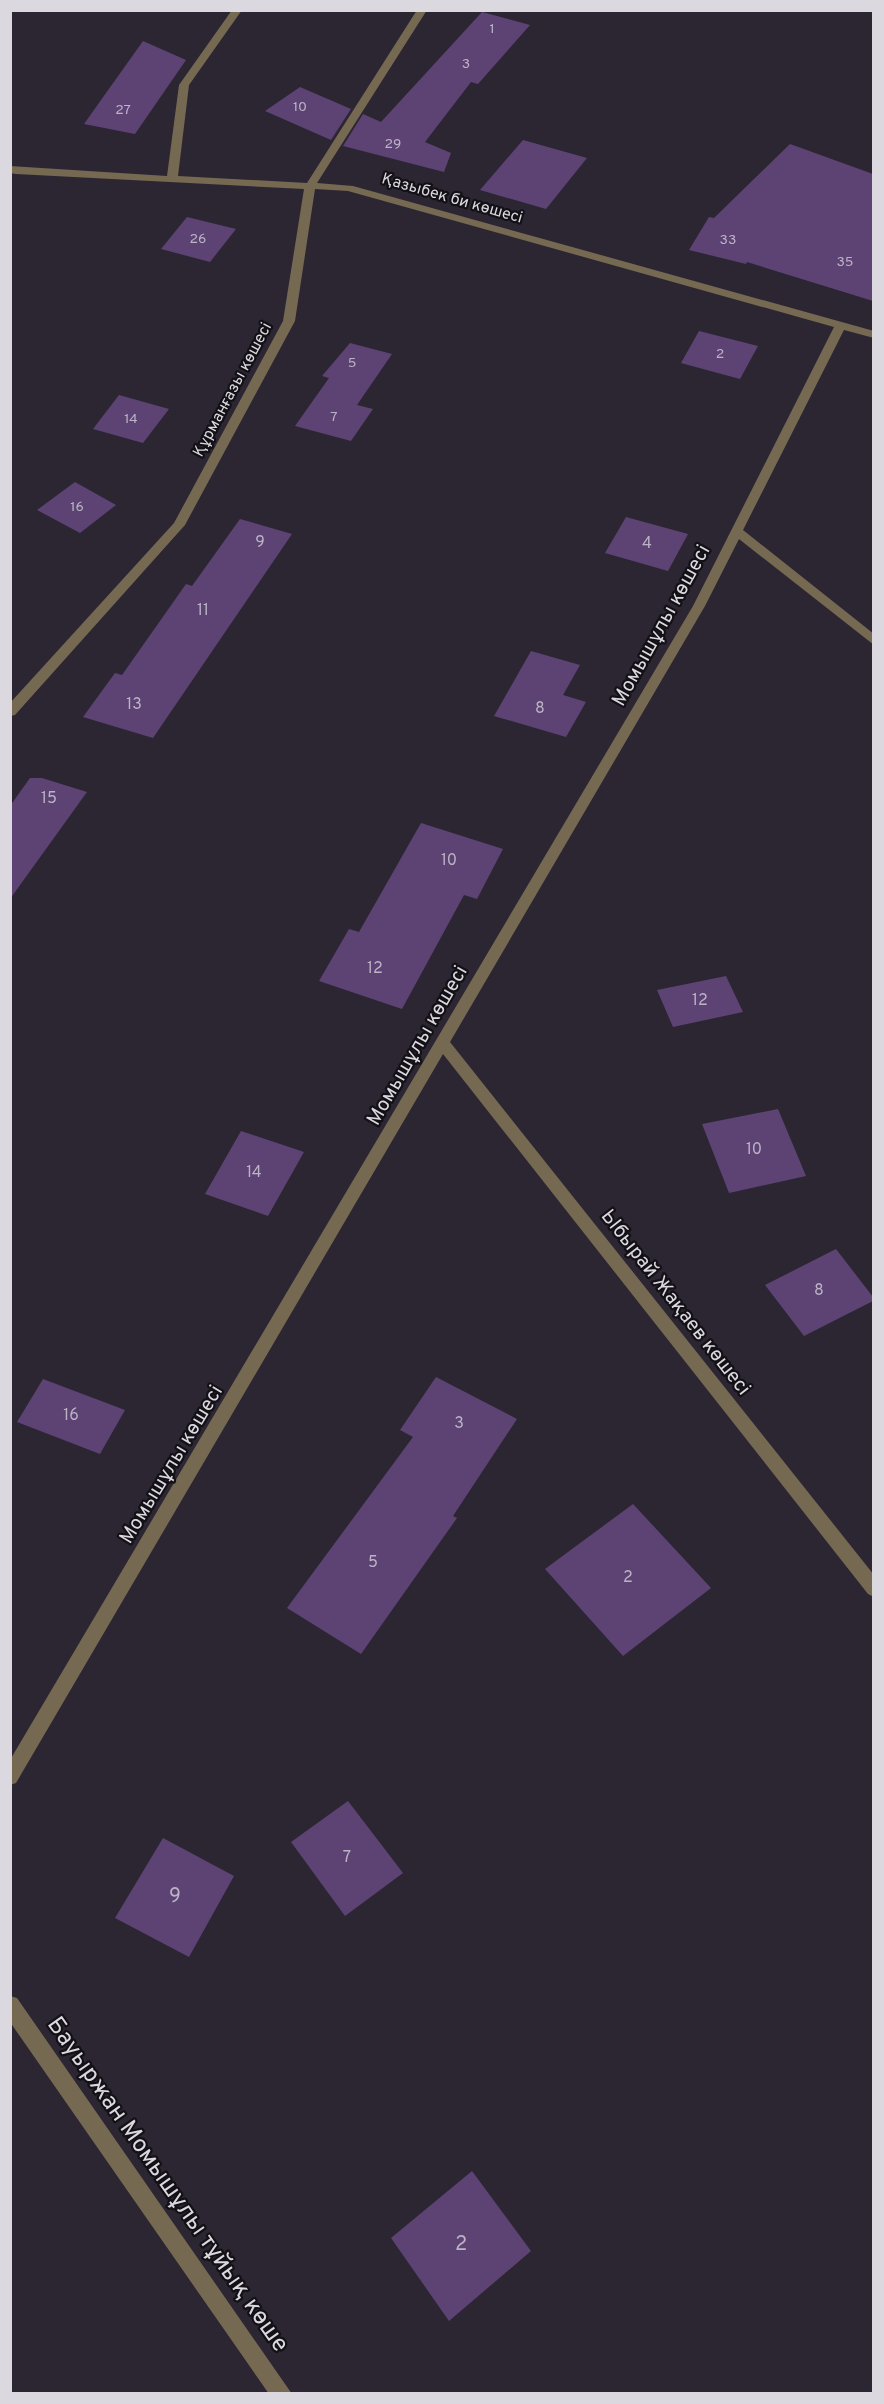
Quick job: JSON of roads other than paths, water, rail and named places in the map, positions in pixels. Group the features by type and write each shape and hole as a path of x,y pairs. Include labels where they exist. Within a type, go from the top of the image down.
{"street":[{"path":"172,179 184,85 237,10"},
{"name":"Құрманғазы көшесі","path":"10,712 179,525 289,321 310,186 422,10"},
{"name":"Қазыбек би көшесі","path":"10,169 349,188 873,335"},
{"name":"Момышұлы көшесі","path":"10,1777 699,606 841,325"},
{"path":"737,531 873,641"},
{"name":"Ыбырай Жақаев көшесі","path":"442,1043 873,1589"},
{"name":"Бауыржан Момышұлы тұйық көше","path":"10,2005 282,2394"}]}
